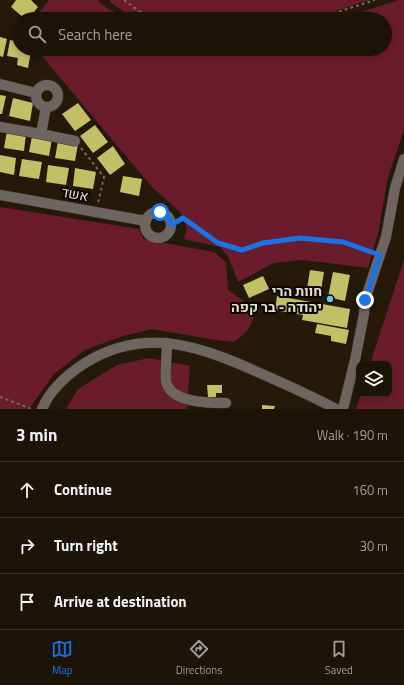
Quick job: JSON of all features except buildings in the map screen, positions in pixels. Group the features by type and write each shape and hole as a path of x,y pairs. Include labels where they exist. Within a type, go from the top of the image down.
{"street":[{"path":"0,84 36,93"},
{"path":"47,85 56,90 58,96 56,103 50,107 46,107 39,104 36,93 40,87 47,85"},
{"path":"41,134 46,107"},
{"path":"0,127 75,141"},
{"path":"343,409 360,337 365,300 386,237 395,188 404,159"},
{"name":"אשד","path":"0,195 146,221"},
{"path":"160,212 168,216 171,225 165,236 157,238 147,232 145,225 151,214 160,212"},
{"path":"42,409 57,387 75,370 99,354 125,345 155,342 181,345 211,352 310,395 336,409"},
{"path":"167,344 166,381 170,390 178,396 199,402 226,403"}],"path":[{"path":"124,0 140,12"},
{"path":"338,12 375,0"},
{"path":"75,141 104,177 96,212"},
{"path":"171,225 183,218 218,243 242,250 263,243 300,238 343,242 380,255"},
{"path":"0,397 32,409"}],"shaded area":[{"path":"49,0 97,0 105,7 115,12 40,12"},
{"path":"110,0 369,0 332,12 125,12 111,3"},
{"path":"399,0 404,0 404,130 388,177 379,230 368,268 303,260 274,263 238,282 228,256 220,247 184,239 187,229 181,213 152,187 42,56 392,56 392,12 361,12"},
{"path":"0,207 139,229 143,239 214,252 226,262 228,290 256,310 251,325 243,335 234,342 152,329 123,336 85,350 54,374 29,409 0,409"},
{"path":"404,260 404,409 356,409 360,397 392,397 392,361 371,361"},
{"path":"149,358 190,366 187,409 66,409 78,389 117,365"}],"place":[{"name":"חוות הרי יהודה - בר קפה","path":"330,299"}],"route":[{"path":"160,212 168,216 171,225 183,218 218,243 242,250 263,243 300,238 343,242 380,255 365,300"}]}
